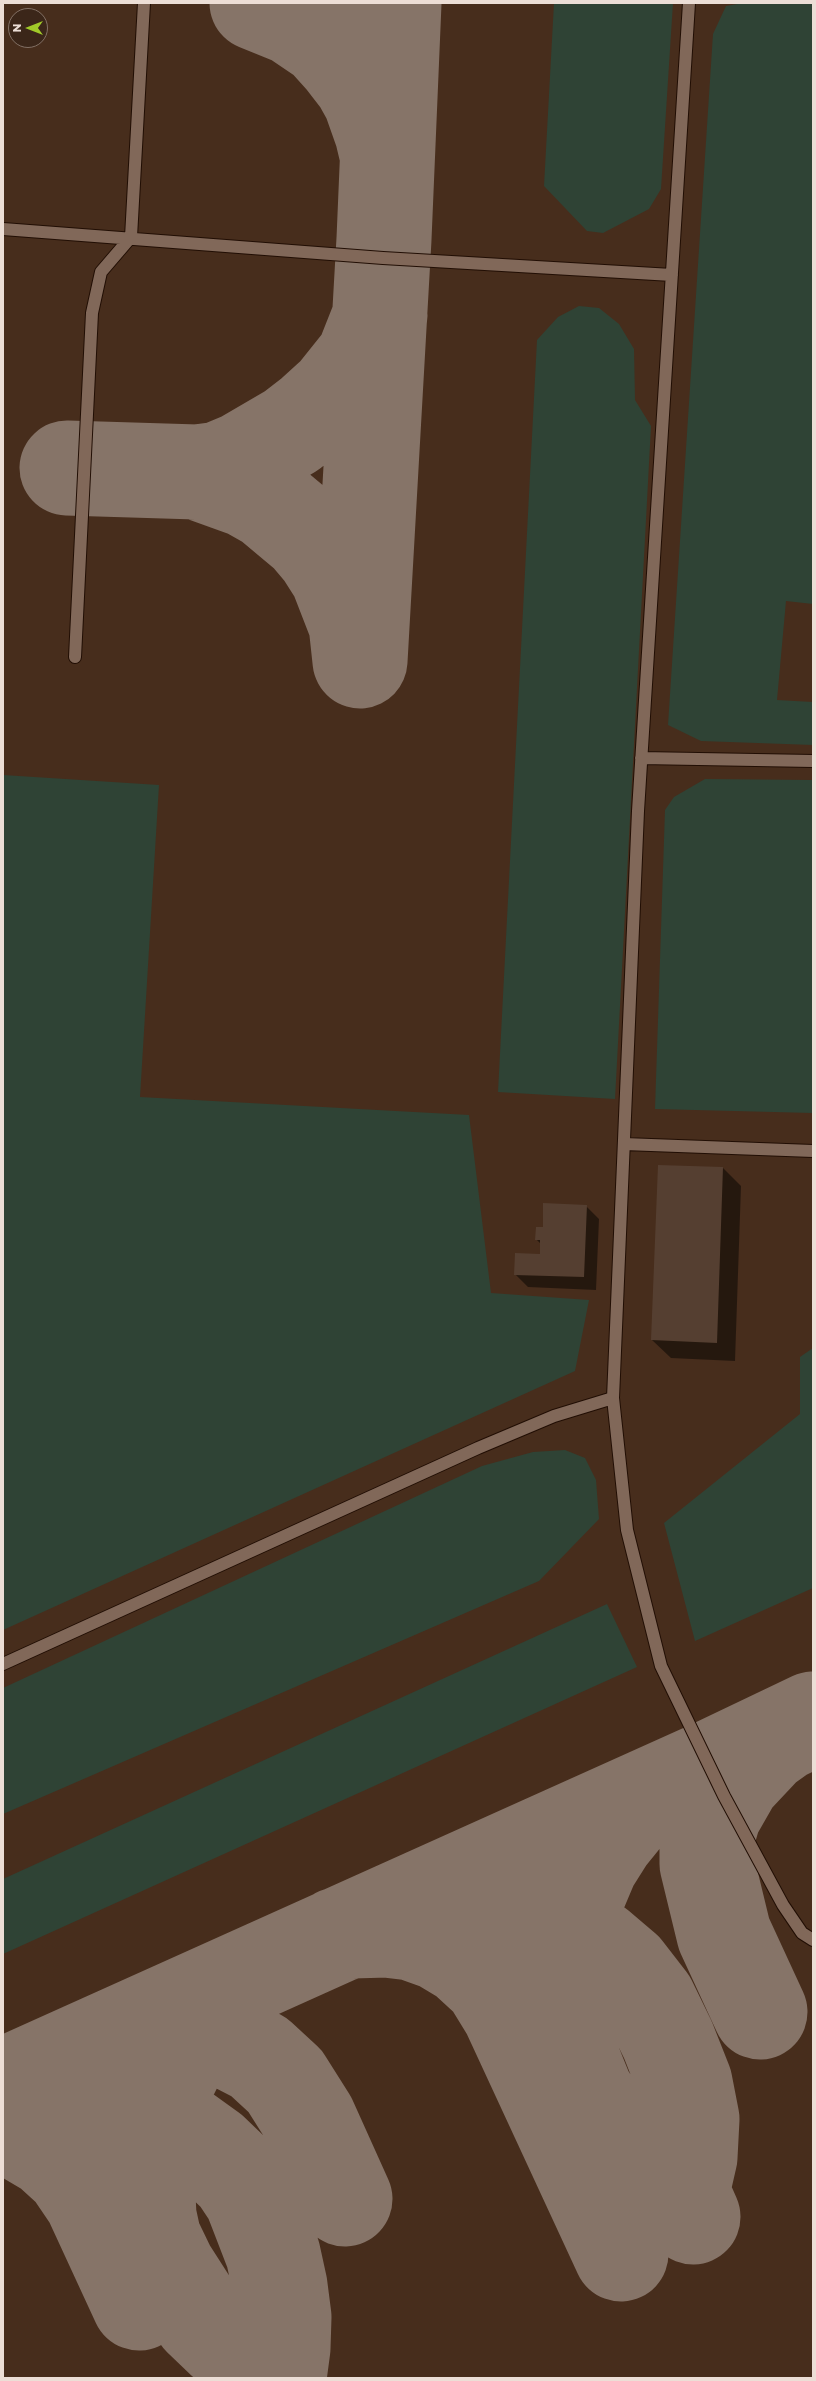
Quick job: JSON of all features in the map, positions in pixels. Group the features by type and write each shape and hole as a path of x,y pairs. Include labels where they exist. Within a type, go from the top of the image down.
{"lane":[{"path":"75,657 92,313 101,272 132,237 144,3"},
{"path":"689,3 641,758 613,1398 627,1530 661,1666 724,1796 783,1905 802,1933 813,1940"},
{"path":"3,229 132,237 383,258 672,275"},
{"path":"641,758 813,760"},
{"path":"624,1144 813,1151"},
{"path":"3,1664 478,1448 554,1416 613,1398"}],"shaded area":[{"path":"3,3 813,3 813,2378 3,2378"}],"green space":[{"path":"554,3 673,3 661,189 649,209 603,233 587,231 544,186"},
{"path":"743,3 813,3 813,604 786,601 777,700 813,702 813,745 701,741 668,725 713,34 726,6"},
{"path":"579,306 599,308 619,324 634,349 635,400 651,426 615,1099 498,1092 537,340 558,317"},
{"path":"3,775 159,785 140,1097 469,1115 491,1293 589,1300 575,1371 3,1630"},
{"path":"705,779 813,780 813,1113 655,1109 665,810 674,797"},
{"path":"813,1348 813,1588 695,1641 664,1523 800,1414 800,1357"},
{"path":"565,1450 585,1458 596,1480 599,1519 539,1581 3,1814 3,1688 482,1466 533,1452"},
{"path":"607,1604 637,1667 3,1954 3,1879"}],"building":[{"path":"658,1165 723,1167 717,1343 651,1340"},
{"path":"543,1203 587,1205 584,1277 514,1275 515,1253 540,1254 540,1240 535,1240 536,1227 543,1227"}],"taxiway":[{"path":"257,3 294,18 325,39 343,59 360,81 370,99 382,133 387,154"},
{"path":"67,468 197,472 247,490 270,503 307,534 323,553 337,575 356,624 360,661 384,239 394,3"},
{"path":"197,472 219,469 243,459 291,431 313,414 335,394 363,359 380,316"},
{"path":"3,2086 710,1768 813,1719"},
{"path":"760,2012 724,1934 707,1864 707,1838 714,1814 734,1779 765,1746 779,1736"},
{"path":"650,1795 625,1816 608,1837 591,1864 564,1928 559,1991 564,2031 573,2061 586,2093 605,2123 628,2149 654,2174 682,2192 693,2217"},
{"path":"512,1911 564,1928 598,1947 625,1970 649,2001 668,2040 685,2083 692,2119 690,2157 682,2192"},
{"path":"338,1935 351,1931 387,1930 412,1933 440,1943 465,1958 490,1981 509,2012 621,2254"},
{"path":"242,1981 211,2009 193,2030 165,2086 151,2140 147,2174 149,2216 154,2239 168,2268 200,2318 224,2341 279,2378"},
{"path":"132,2029 166,2027 197,2031 228,2041 259,2057 285,2081 309,2119 345,2199"},
{"path":"102,2092 129,2100 161,2115 211,2151 237,2176 251,2197 273,2254 280,2286 284,2317 283,2348 279,2378"},
{"path":"3,2126 20,2133 49,2150 72,2171 91,2199 139,2303"}]}
